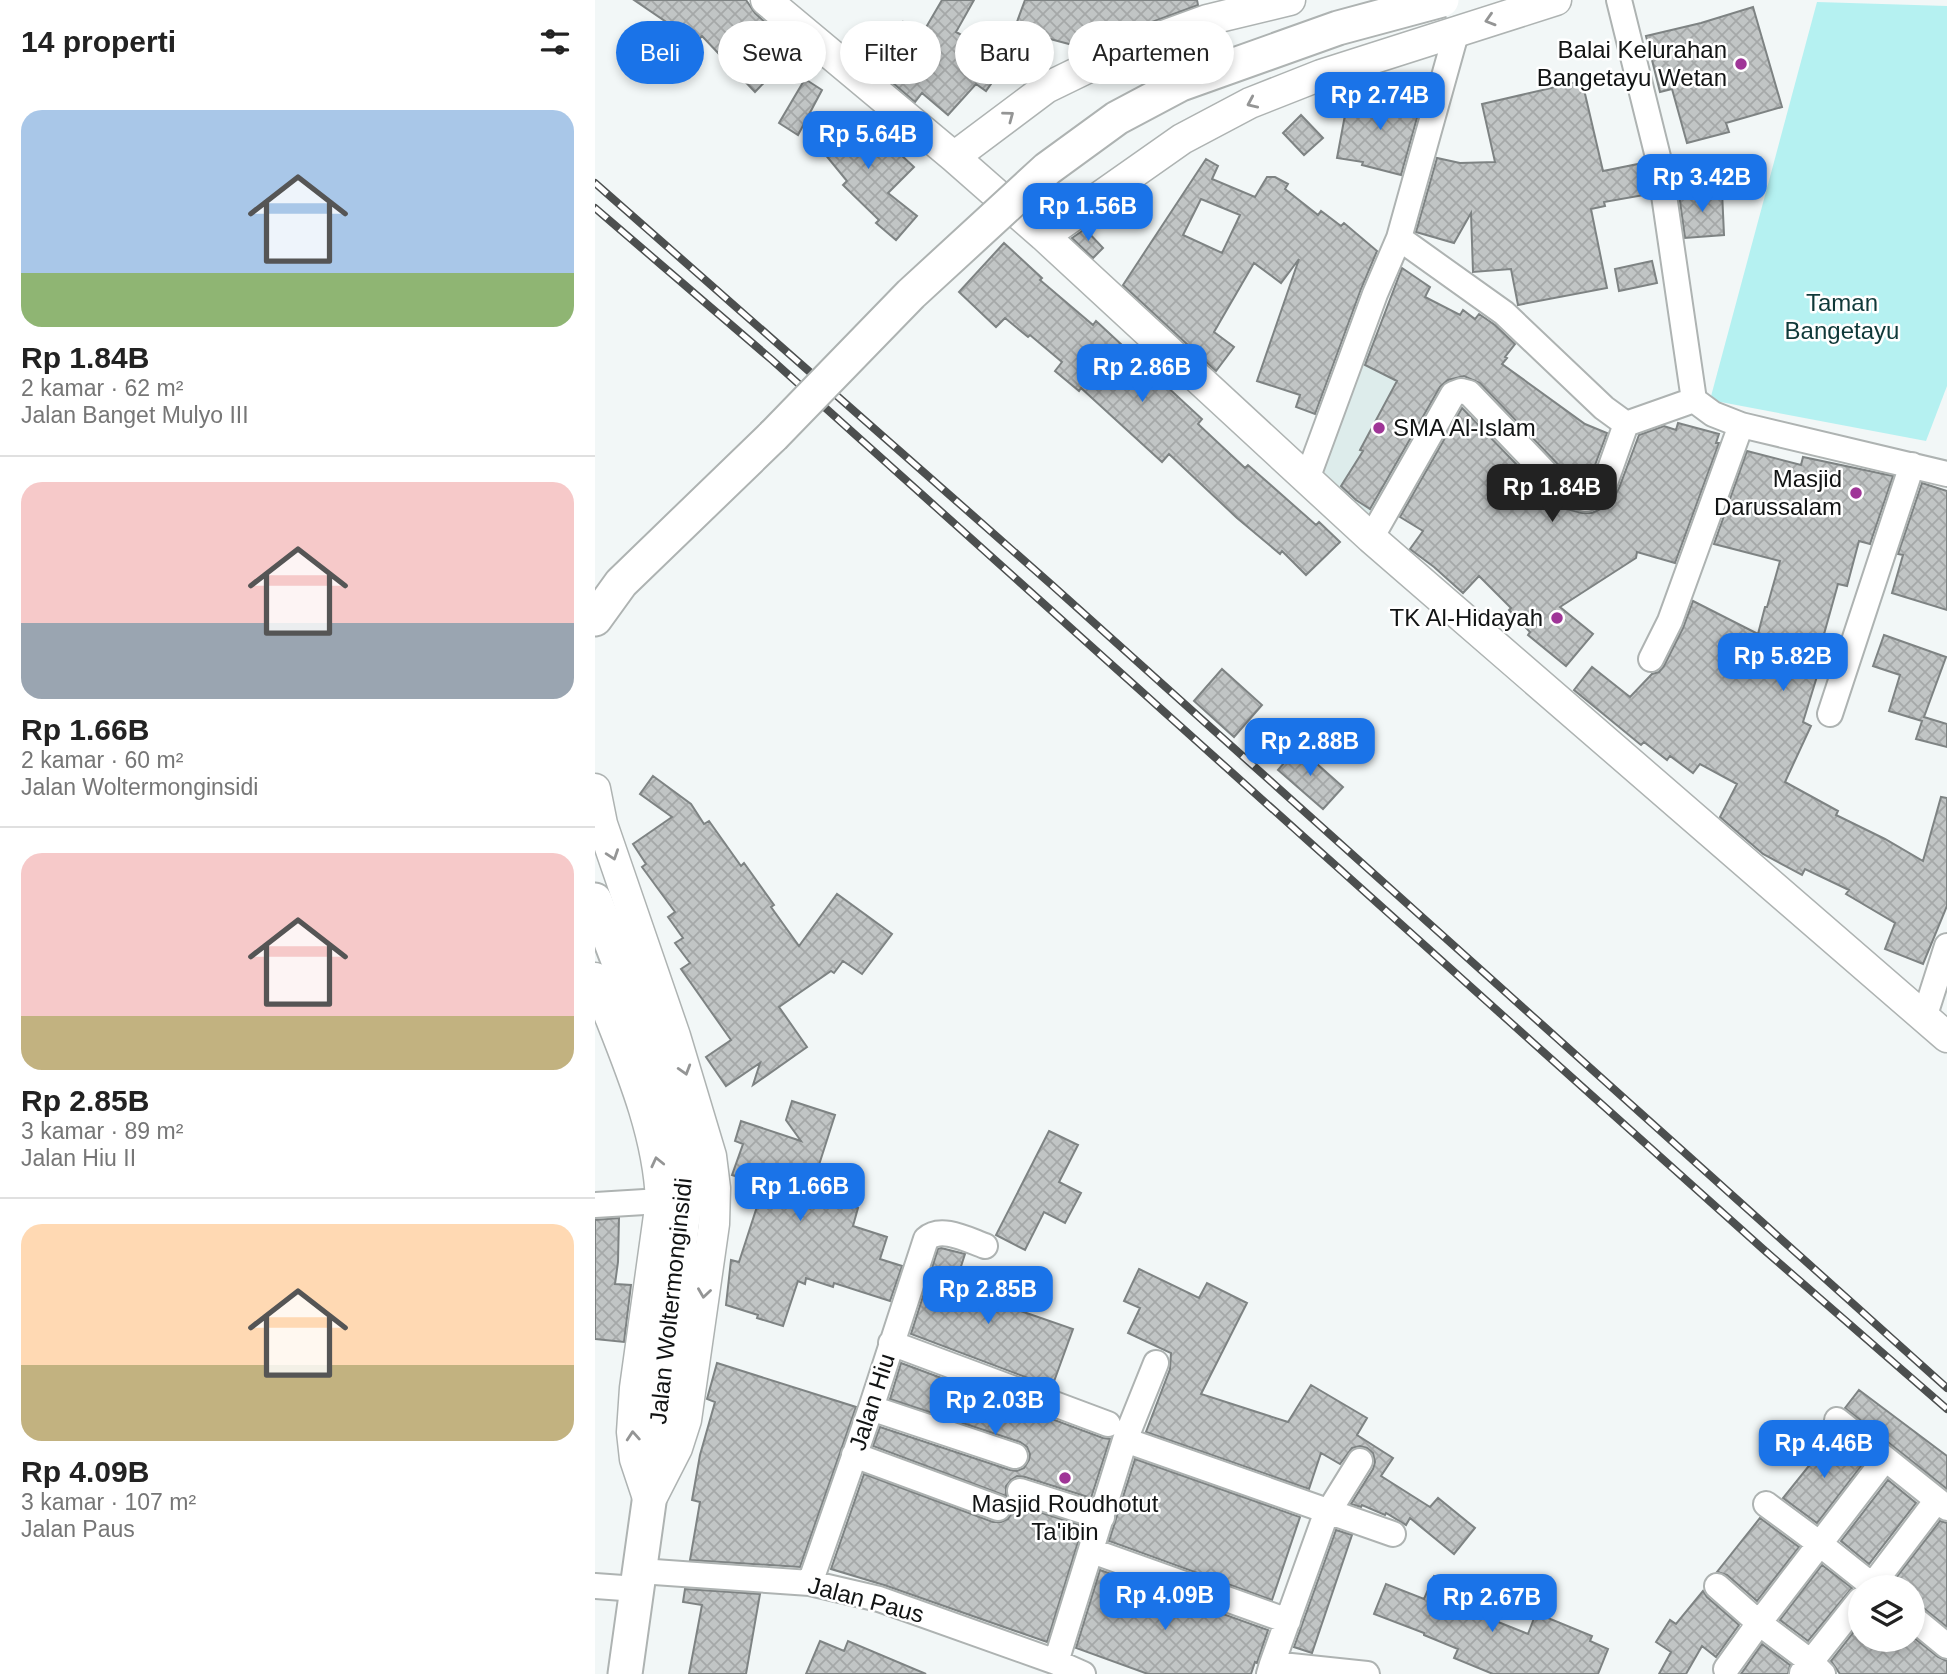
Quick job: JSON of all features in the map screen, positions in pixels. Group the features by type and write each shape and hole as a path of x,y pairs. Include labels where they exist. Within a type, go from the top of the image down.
{"main road":[{"path":"595,620 621,583 773,436 911,293 1047,169 1117,118 1181,84 1338,28 1442,0"},
{"name":"Jalan Woltermonginsidi","path":"595,900 663,1079 685,1161 685,1193 625,1674"}],"street":[{"path":"767,0 1044,236 1370,538 1947,1037"},
{"path":"1044,236 1182,139 1250,103 1321,75 1556,0"},
{"path":"1619,0 1659,161 1695,400 1713,414 1741,425 1947,474"},
{"path":"954,157 1046,88 1122,51 1207,20 1276,1"},
{"path":"1307,479 1375,293 1399,238 1457,30"},
{"path":"1399,238 1504,313 1604,408 1626,424"},
{"path":"1370,538 1453,394 1461,391 1469,393 1560,488 1586,499 1599,493 1605,483 1626,424"},
{"path":"1626,424 1695,400"},
{"path":"1651,659 1670,621 1741,425"},
{"path":"1830,714 1912,465"},
{"path":"595,789 602,824 675,1035 711,1156 715,1188 714,1224 685,1420 677,1448 650,1490"},
{"path":"1924,1018 1947,946"},
{"path":"595,978 644,1110 660,1176 661,1201 635,1388 632,1432 635,1459 650,1490"},
{"path":"595,1205 661,1201"},
{"name":"Jalan Hiu","path":"810,1583 926,1239 935,1233 950,1234 985,1246"},
{"path":"891,1343 1116,1432 1393,1534"},
{"path":"1056,1662 1102,1517 1116,1432 1156,1363"},
{"path":"871,1408 1015,1456"},
{"path":"1837,1420 1942,1504 1882,1575"},
{"path":"854,1455 998,1508"},
{"path":"1726,1669 1885,1459"},
{"path":"1360,1461 1328,1511 1271,1669 1367,1674"},
{"path":"1020,1491 1102,1517"},
{"path":"1766,1504 1820,1544 1853,1575"},
{"path":"1092,1551 1288,1621"},
{"name":"Jalan Paus","path":"595,1586 638,1580 810,1583 879,1598 1083,1674"},
{"path":"1717,1586 1812,1670 1848,1619"},
{"path":"1925,1628 1947,1646"}],"shaded area":[{"name":"SMA Al-Islam","path":"1372,335 1458,373 1370,520 1316,469"}],"green space":[{"name":"Taman Bangetayu","path":"1817,2 1947,6 1947,386 1926,441 1710,400"}],"building":[{"path":"634,0 746,0 764,21 718,21 718,53 704,38 704,21 665,21"},
{"path":"942,0 974,0 962,21 955,21 955,84 976,84 948,115 922,93 915,102 894,84 941,84 941,21 930,21"},
{"path":"1025,0 1197,0 1198,5 1155,21 1068,21 1068,44 1054,40 1054,21 1017,21"},
{"path":"1753,7 1782,107 1726,123 1729,132 1687,143 1672,89 1660,92 1646,36"},
{"path":"1582,81 1603,171 1638,164 1644,195 1604,202 1605,206 1591,209 1607,288 1518,305 1511,269 1473,272 1471,213 1454,243 1416,232 1437,158 1460,163 1495,162 1482,104"},
{"path":"747,84 763,84 755,92"},
{"path":"802,84 813,84 822,90 798,135 779,123"},
{"path":"976,84 991,84 986,91"},
{"path":"1381,90 1422,100 1401,175 1362,165 1363,162 1337,158 1348,99 1377,105"},
{"path":"834,113 853,127 861,121 882,145 886,141 914,167 888,193 917,216 896,240 876,223 879,220 843,185 847,181 820,148 812,143"},
{"path":"1301,115 1323,138 1304,155 1283,133"},
{"path":"1206,159 1218,166 1212,179 1255,197 1267,177 1275,177 1288,184 1285,189 1318,215 1321,211 1341,226 1344,223 1377,251 1315,414 1296,407 1300,395 1257,381 1299,259 1281,283 1254,263 1214,332 1234,347 1216,371 1123,285","holes":["1201,199 1240,215 1222,253 1183,235"]},
{"path":"1722,191 1724,235 1685,238 1679,194"},
{"path":"1085,229 1103,248 1093,258 1072,238"},
{"path":"1004,243 1042,278 1040,280 1093,325 1096,321 1202,419 1198,424 1245,468 1248,465 1316,525 1319,522 1340,542 1306,575 1282,551 1280,554 1237,518 1169,454 1162,462 1081,388 1079,391 1055,371 1062,362 1030,335 1028,337 1005,318 996,327 959,292"},
{"path":"1652,261 1657,283 1619,291 1615,269"},
{"path":"1402,268 1430,287 1425,297 1460,315 1463,310 1475,319 1479,314 1495,325 1515,344 1502,364 1585,424 1607,433 1589,481 1580,482 1569,476 1480,383 1464,376 1448,380 1440,387 1370,509 1341,486 1363,451 1360,450 1397,381 1365,365"},
{"path":"1462,408 1549,498 1567,509 1582,513 1592,513 1612,501 1639,435 1664,426 1676,430 1678,423 1719,434 1716,443 1719,443 1675,563 1637,552 1636,558 1560,607 1593,634 1566,666 1528,635 1530,632 1509,610 1511,608 1479,576 1463,593 1410,549 1423,531 1400,517"},
{"path":"1747,451 1801,465 1803,457 1893,476 1870,544 1859,541 1847,586 1838,584 1821,645 1826,647 1803,722 1811,726 1785,782 1838,811 1836,815 1923,861 1941,797 1947,798 1947,906 1923,964 1885,949 1895,923 1846,894 1849,890 1805,869 1802,875 1763,854 1720,817 1737,784 1700,764 1693,773 1670,756 1667,760 1644,742 1641,745 1574,690 1592,667 1630,697 1652,674 1659,672 1664,666 1693,601 1758,634 1780,561 1714,544"},
{"path":"1922,483 1947,491 1947,610 1892,593 1903,555 1898,554"},
{"path":"1884,635 1946,657 1924,717 1947,724 1947,747 1916,739 1922,721 1889,711 1900,675 1873,666"},
{"path":"1222,669 1262,705 1234,737 1194,701"},
{"path":"1298,747 1343,787 1323,809 1278,770"},
{"path":"653,776 691,804 704,824 709,821 741,866 744,863 799,946 837,894 892,934 862,974 843,961 834,973 831,971 779,1007 807,1047 753,1085 760,1063 726,1086 706,1057 731,1040 681,969 690,963 675,943 683,938 668,917 675,912 642,867 646,864 633,844 672,817 640,794"},
{"path":"792,1101 835,1115 818,1168 840,1175 832,1200 858,1208 853,1226 887,1237 880,1259 902,1266 890,1301 834,1283 833,1287 806,1278 805,1284 798,1281 783,1326 726,1305 731,1260 739,1262 764,1185 732,1175 743,1144 735,1141 741,1121 801,1141 786,1120"},
{"path":"1049,1131 1078,1145 1059,1182 1081,1193 1065,1223 1044,1212 1025,1250 996,1235"},
{"path":"619,1218 615,1284 631,1285 624,1342 595,1339 595,1220"},
{"path":"938,1249 965,1254 954,1288 1073,1329 1052,1387 911,1334"},
{"path":"1139,1269 1199,1298 1207,1283 1247,1303 1201,1394 1288,1422 1311,1385 1367,1418 1357,1435 1393,1458 1381,1476 1430,1507 1438,1498 1475,1528 1454,1554 1410,1518 1406,1525 1386,1513 1385,1515 1362,1505 1351,1504 1375,1462 1373,1453 1367,1448 1352,1448 1340,1464 1321,1453 1309,1489 1146,1432 1170,1369 1171,1353 1128,1333 1140,1308 1124,1301"},
{"path":"717,1363 856,1407 800,1567 690,1560 700,1502 692,1500 700,1455 715,1402 707,1399"},
{"path":"901,1363 1110,1439 1091,1498 1017,1476 1006,1486 1006,1496 873,1446 880,1427 1010,1470 1024,1468 1029,1460 1027,1447 1020,1442 890,1399"},
{"path":"1859,1390 1947,1456 1947,1489 1845,1408"},
{"path":"1833,1436 1865,1461 1817,1523 1783,1498"},
{"path":"1135,1459 1300,1517 1272,1600 1109,1541"},
{"path":"864,1474 993,1522 1008,1519 1012,1512 1011,1503 1083,1526 1047,1642 831,1569"},
{"path":"1888,1480 1916,1503 1869,1564 1841,1541"},
{"path":"1760,1518 1799,1547 1757,1601 1727,1575 1717,1572"},
{"path":"1940,1521 1947,1523 1947,1627 1925,1609 1925,1575 1898,1575"},
{"path":"1336,1530 1352,1535 1312,1653 1294,1647"},
{"path":"1822,1565 1848,1585 1848,1593 1808,1641 1780,1620"},
{"path":"1100,1570 1268,1630 1251,1674 1148,1674 1076,1648"},
{"path":"1434,1576 1480,1595 1473,1612 1528,1634 1536,1613 1592,1636 1590,1641 1608,1649 1598,1674 1493,1674 1454,1658 1458,1649 1374,1614 1386,1584 1424,1599"},
{"path":"685,1589 760,1594 746,1674 689,1674 702,1605 683,1602"},
{"path":"1703,1591 1739,1625 1716,1657 1702,1646 1686,1674 1659,1674 1671,1652 1656,1642 1670,1620 1676,1624"},
{"path":"1848,1639 1848,1652 1925,1652 1925,1647 1947,1661 1947,1674 1840,1674 1831,1661"},
{"path":"820,1641 844,1651 848,1641 926,1674 806,1674"},
{"path":"1762,1644 1790,1665 1788,1674 1741,1674"}],"railway":[{"path":"595,183 1053,586 1947,1388"},
{"path":"595,208 772,360 1763,1249 1947,1409"}],"place":[{"name":"Balai Kelurahan Bangetayu Wetan","path":"1741,64"},
{"name":"SMA Al-Islam","path":"1379,428"},
{"name":"Masjid Darussalam","path":"1856,493"},
{"name":"TK Al-Hidayah","path":"1557,618"},
{"name":"Masjid Roudhotut Ta'ibin","path":"1065,1478"}]}
